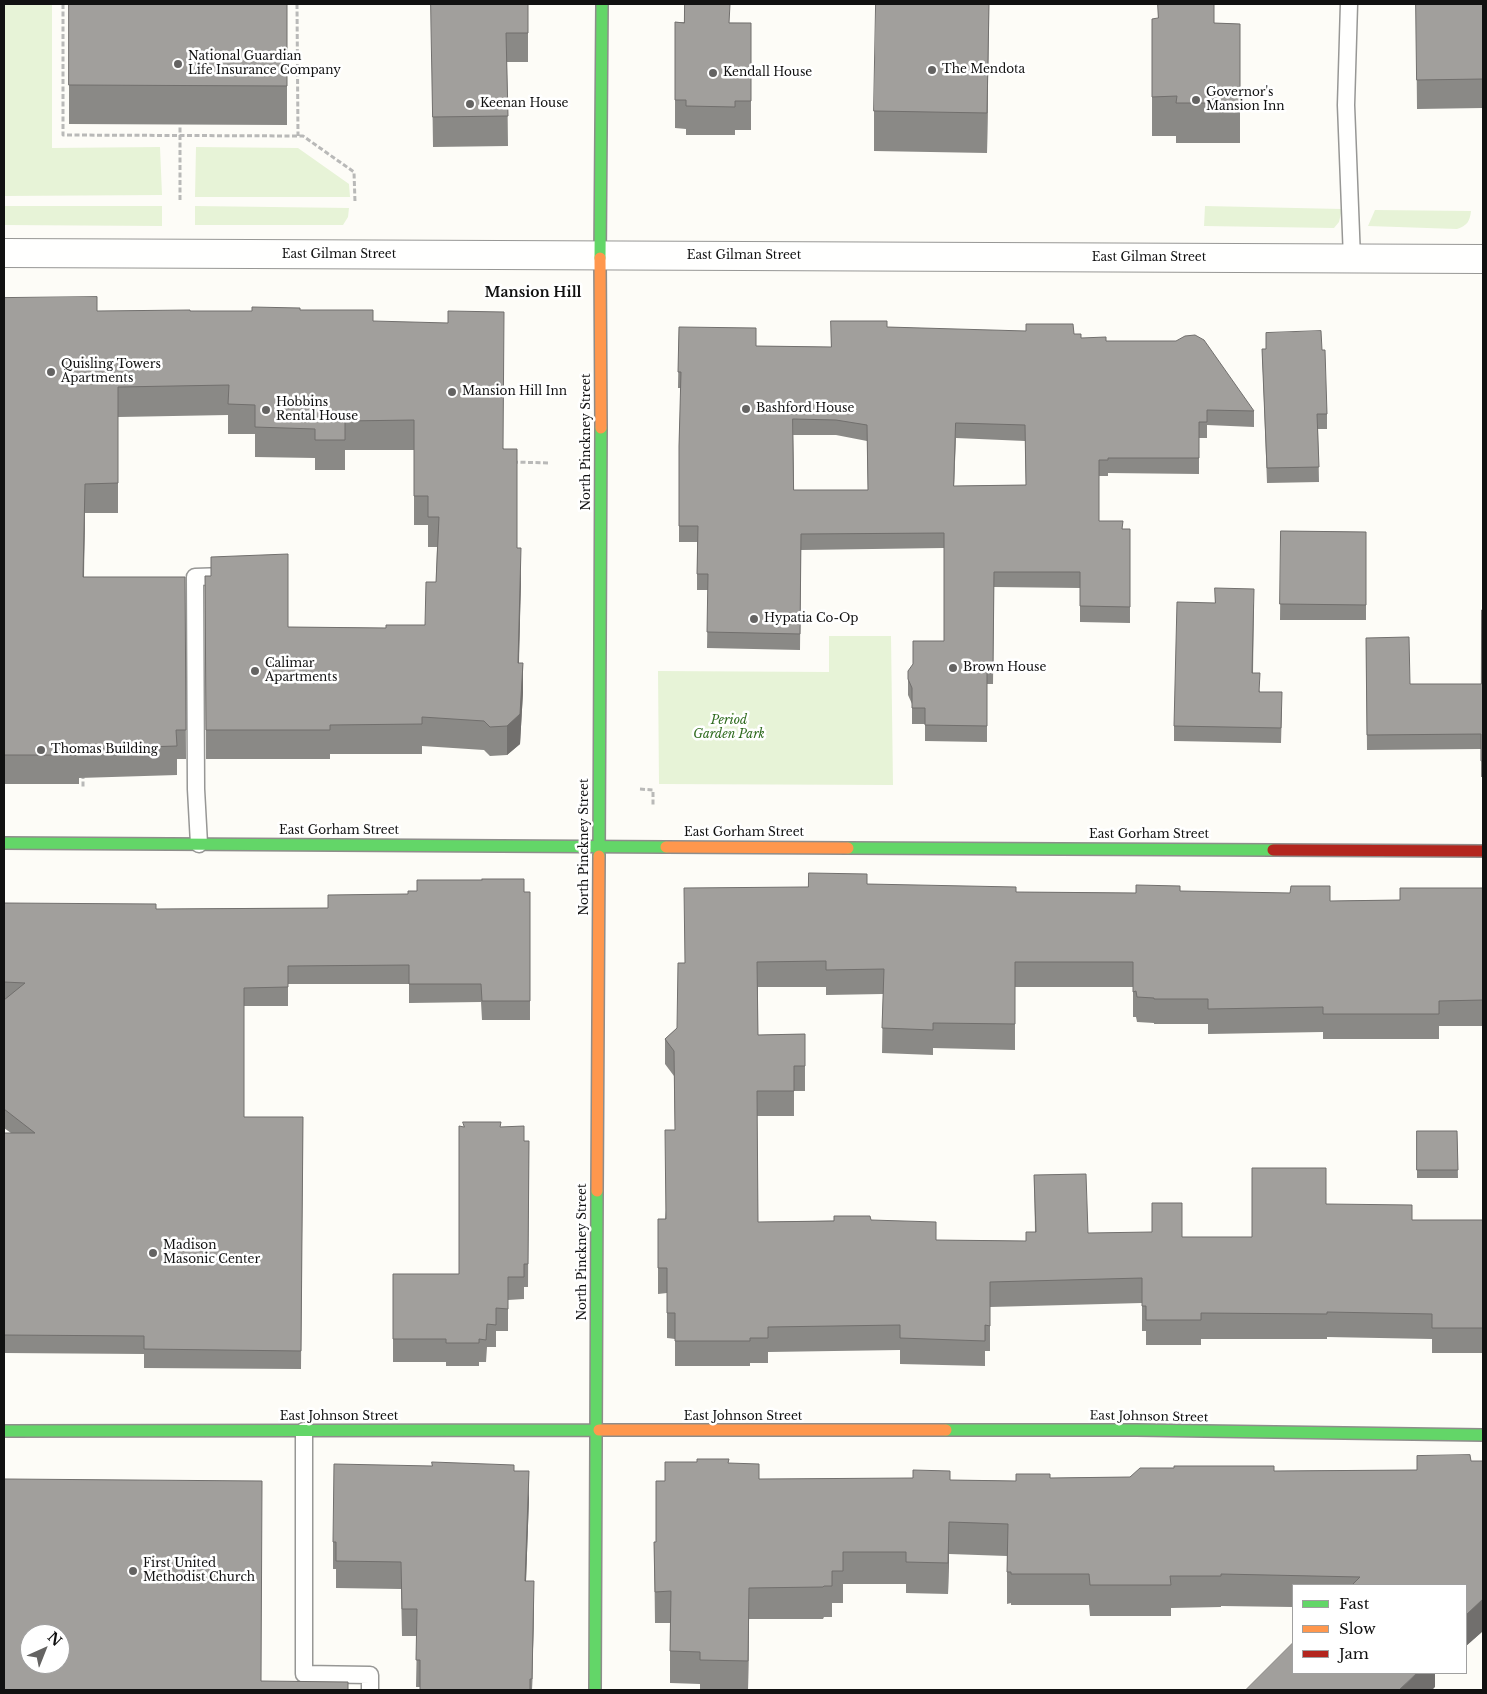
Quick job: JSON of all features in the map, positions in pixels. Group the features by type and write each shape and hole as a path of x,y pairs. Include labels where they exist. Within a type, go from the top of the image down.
{"main road":[{"name":"North Pinckney Street","path":"595,1690 602,4"},
{"name":"East Gorham Street","path":"4,843 1483,851"},
{"name":"East Johnson Street","path":"4,1431 1136,1430 1483,1435"}],"street":[{"name":"East Gilman Street","path":"4,253 1483,260"}],"lane":[{"path":"1348,4 1346,106 1352,259"},
{"path":"199,844 196,789 195,577 241,576"},
{"path":"304,1431 304,1674 370,1675 370,1690"}],"path":[{"path":"63,4 63,135 304,136 354,172 355,202"},
{"path":"297,4 298,136"},
{"path":"180,125 180,200"},
{"path":"511,462 550,463"},
{"path":"83,771 83,789"},
{"path":"640,789 653,790 652,806"}],"green space":[{"path":"4,4 52,4 52,148 160,147 162,195 4,196"},
{"path":"196,147 298,148 349,184 350,197 195,197"},
{"path":"4,206 162,206 162,226 4,225"},
{"path":"195,206 349,208 348,217 343,225 195,225"},
{"path":"1205,206 1342,209 1339,222 1334,228 1204,226"},
{"path":"1375,210 1471,211 1467,223 1457,229 1368,226"},
{"name":"Period Garden Park","path":"829,636 891,636 893,785 659,784 658,671 829,672"}],"building":[{"name":"National Guardian Life Insurance Company","path":"69,4 287,4 287,86 69,85"},
{"name":"Keenan House","path":"431,4 528,4 528,33 506,33 508,116 433,117"},
{"name":"Kendall House","path":"685,4 730,4 729,23 751,23 751,101 735,101 735,107 686,106 686,100 675,100 675,22 684,23"},
{"name":"The Mendota","path":"876,4 989,4 987,113 874,111"},
{"name":"Governor's Mansion Inn","path":"1158,4 1214,4 1214,23 1240,24 1240,103 1176,103 1177,96 1152,97 1152,19 1158,18"},
{"path":"1416,4 1483,4 1483,79 1417,80"},
{"path":"97,297 97,311 252,311 252,307 300,308 300,310 373,310 373,321 448,323 448,311 504,312 503,449 517,449 517,548 521,548 518,663 523,663 520,714 507,726 490,727 484,721 422,717 422,724 330,725 330,730 206,730 205,576 211,576 211,557 288,554 288,627 386,628 386,625 425,625 426,582 436,582 439,517 428,517 428,496 414,496 414,420 345,421 345,440 315,440 315,429 255,427 255,405 228,404 229,385 118,387 118,483 85,484 83,577 185,577 186,730 176,730 177,746 79,749 79,755 4,755 4,298"},
{"path":"831,321 887,321 887,327 1026,331 1026,324 1073,324 1074,334 1081,334 1081,338 1106,337 1106,341 1176,341 1185,336 1195,335 1204,340 1254,411 1207,410 1207,422 1199,422 1199,458 1108,458 1108,460 1099,460 1099,521 1123,521 1122,529 1130,529 1130,607 1080,606 1080,572 994,572 993,668 987,668 987,726 925,725 925,708 912,708 912,688 908,679 908,671 913,664 913,641 944,641 944,533 801,534 800,634 707,632 708,574 697,574 698,526 679,526 681,372 678,372 679,327 756,328 756,346 831,347","holes":["793,419 836,420 867,425 868,490 794,490","956,423 1025,425 1026,485 954,486"]},
{"path":"1321,331 1322,350 1325,350 1327,414 1317,414 1319,467 1267,468 1262,349 1266,349 1266,333"},
{"path":"1281,531 1366,532 1366,605 1280,604"},
{"path":"1215,588 1254,589 1252,673 1260,673 1259,692 1282,692 1281,728 1174,726 1177,602 1215,603"},
{"path":"1482,610 1483,761 1481,761 1481,734 1367,735 1366,638 1409,637 1410,684 1481,684"},
{"path":"809,873 867,874 867,884 1016,887 1016,892 1136,893 1136,885 1180,886 1180,891 1290,893 1291,886 1330,886 1330,901 1400,900 1400,888 1483,888 1483,1000 1439,1001 1439,1014 1323,1014 1323,1007 1208,1009 1208,999 1154,999 1137,997 1136,991 1133,992 1133,962 1015,962 1015,1024 933,1023 933,1030 882,1028 884,969 826,970 826,961 757,962 758,1035 805,1034 805,1066 794,1066 794,1091 757,1091 758,1222 834,1221 834,1216 870,1216 871,1220 936,1222 936,1240 1026,1241 1026,1232 1036,1232 1034,1175 1086,1174 1088,1233 1152,1232 1152,1203 1182,1203 1182,1237 1252,1237 1252,1168 1326,1168 1326,1204 1412,1205 1412,1220 1483,1220 1483,1328 1432,1328 1432,1314 1327,1312 1327,1314 1201,1313 1201,1320 1146,1320 1146,1306 1142,1306 1142,1278 990,1282 990,1326 985,1325 985,1341 900,1338 900,1325 768,1327 768,1338 750,1338 750,1341 675,1341 675,1313 667,1313 667,1268 658,1268 658,1219 666,1219 665,1130 675,1130 674,1051 665,1039 677,1028 678,963 685,963 684,888 808,887"},
{"path":"524,879 524,892 530,892 530,1001 482,1001 481,984 409,984 409,965 288,966 288,987 244,988 244,1117 303,1117 301,1351 144,1349 144,1336 4,1335 4,1133 35,1133 4,1109 4,1000 25,983 4,982 4,903 156,904 156,909 328,908 328,895 408,894 408,891 417,891 417,880"},
{"path":"463,1122 501,1122 500,1127 524,1126 524,1141 529,1141 528,1264 524,1264 524,1277 508,1277 508,1309 496,1308 496,1325 487,1324 486,1340 479,1339 479,1343 446,1343 446,1339 393,1339 393,1274 459,1274 459,1126 464,1127"},
{"path":"1417,1131 1457,1131 1458,1170 1417,1170"},
{"path":"1470,1455 1471,1461 1483,1461 1483,1599 1467,1614 1467,1584 1353,1584 1360,1577 1221,1574 1221,1576 1170,1576 1171,1585 1090,1585 1089,1574 1011,1574 1011,1572 1007,1572 1008,1524 949,1522 948,1563 906,1562 906,1552 843,1552 843,1571 832,1571 832,1586 749,1588 748,1661 700,1660 700,1652 670,1651 671,1591 655,1592 656,1481 665,1481 665,1462 729,1459 728,1463 759,1464 759,1479 913,1478 913,1470 950,1471 950,1480 1016,1481 1016,1474 1050,1474 1050,1478 1130,1477 1140,1468 1174,1468 1174,1466 1274,1466 1274,1471 1417,1470 1417,1456"},
{"path":"432,1462 514,1465 514,1471 529,1471 525,1581 534,1581 532,1679 530,1679 530,1690 420,1690 420,1660 416,1660 417,1609 402,1609 401,1562 336,1561 336,1542 333,1542 334,1464 432,1466"},
{"name":"First United Methodist Church","path":"4,1479 262,1481 261,1681 348,1682 348,1690 4,1690"},
{"path":"1292,1644 1292,1674 1416,1674 1399,1690 1246,1690"}],"traffic: fast":[{"path":"600,258 602,4"},
{"path":"599,856 601,428"},
{"path":"4,843 666,847"},
{"path":"848,848 1273,850"},
{"path":"595,1690 597,1191"},
{"path":"4,1431 599,1430"},
{"path":"946,1430 1136,1430 1483,1435"}],"traffic: slow":[{"path":"600,258 601,428"},
{"path":"666,847 848,848"},
{"path":"597,1191 599,856"},
{"path":"599,1430 946,1430"}],"traffic: jam":[{"path":"1273,850 1483,851"}],"place":[{"name":"National Guardian Life Insurance Company","path":"178,64"},
{"name":"The Mendota","path":"932,70"},
{"name":"Kendall House","path":"713,73"},
{"name":"Governor's Mansion Inn","path":"1196,100"},
{"name":"Keenan House","path":"470,104"},
{"name":"Quisling Towers Apartments","path":"51,372"},
{"name":"Mansion Hill Inn","path":"452,392"},
{"name":"Bashford House","path":"746,409"},
{"name":"Hobbins Rental House","path":"266,410"},
{"name":"Hypatia Co-Op","path":"754,619"},
{"name":"Brown House","path":"953,668"},
{"name":"Calimar Apartments","path":"255,671"},
{"name":"Thomas Building","path":"41,750"},
{"name":"Madison Masonic Center","path":"153,1253"},
{"name":"First United Methodist Church","path":"133,1571"}],"district":[{"name":"Mansion Hill","path":"533,293"}]}
